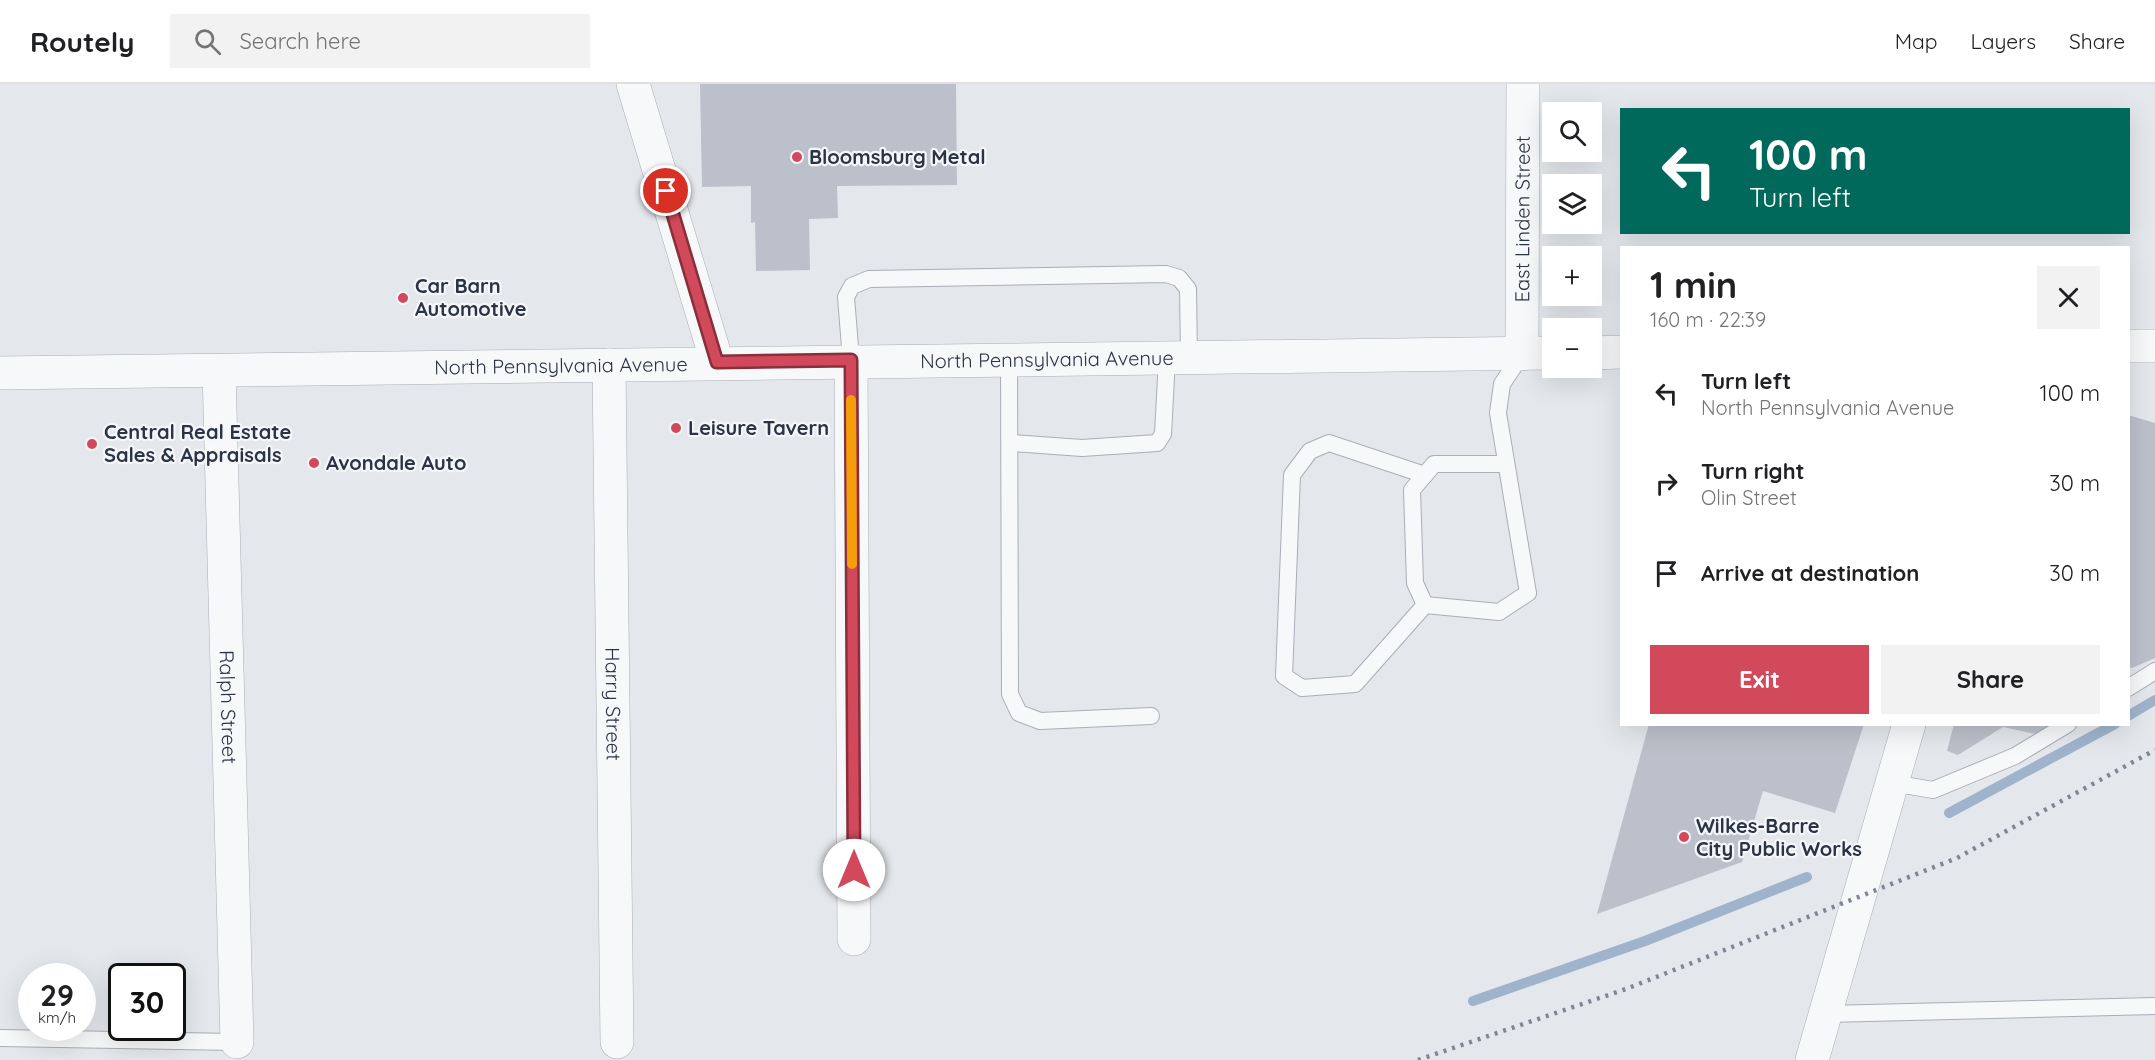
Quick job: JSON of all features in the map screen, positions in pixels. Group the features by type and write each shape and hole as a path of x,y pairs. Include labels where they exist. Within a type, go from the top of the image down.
{"street":[{"path":"633,84 717,362"},
{"name":"East Linden Street","path":"1523,84 1537,354"},
{"path":"2130,346 2155,346"},
{"path":"1602,353 1620,352"},
{"name":"North Pennsylvania Avenue","path":"0,373 851,360 1537,354"},
{"path":"851,360 854,939"},
{"name":"Harry Street","path":"609,365 617,1042"},
{"name":"Ralph Street","path":"219,370 237,1042"},
{"path":"1812,1060 1908,726"}],"lane":[{"path":"851,360 846,297 852,286 869,279 1166,274 1179,278 1188,289 1178,358 1163,434 1157,443 1082,448 1011,443"},
{"path":"1425,605 1499,612 1528,593 1498,413 1502,384 1537,354"},
{"path":"1010,359 1010,694 1019,713 1040,721 1151,716"},
{"path":"1425,475 1329,443 1310,451 1292,475 1284,676 1302,688 1356,684 1425,605"},
{"path":"1425,605 1415,583 1412,490 1434,464 1506,464"},
{"path":"2130,687 2155,671"},
{"path":"1892,783 1933,790 2015,756 2065,726"},
{"path":"1826,1014 2154,1003"},
{"path":"0,1038 237,1042"}],"building":[{"path":"700,84 956,84 957,185 837,186 838,218 809,219 810,270 756,271 755,222 751,223 751,186 702,187"},
{"path":"2130,416 2155,423 2155,658 2130,668"},
{"name":"Wilkes-Barre City Public Works","path":"1648,726 1863,726 1835,813 1763,791 1742,862 1597,914"},
{"path":"1953,726 2054,726 2040,735 2003,727 1958,755 1947,751"}],"waterway":[{"path":"2130,715 2155,700"},
{"path":"1949,813 2111,726"},
{"path":"1473,1001 1645,941 1807,877"}],"railway":[{"path":"1418,1060 1626,989 1957,858 2155,750"}],"slow traffic":[{"path":"851,400 852,564"}],"place":[{"name":"Bloomsburg Metal","path":"797,157"},
{"name":"Car Barn Automotive","path":"403,298"},
{"name":"Leisure Tavern","path":"676,428"},
{"name":"Central Real Estate Sales & Appraisals","path":"92,444"},
{"name":"Avondale Auto","path":"314,463"},
{"name":"Wilkes-Barre City Public Works","path":"1684,837"}],"route":[{"path":"666,191 717,362 851,360 854,870"}]}
